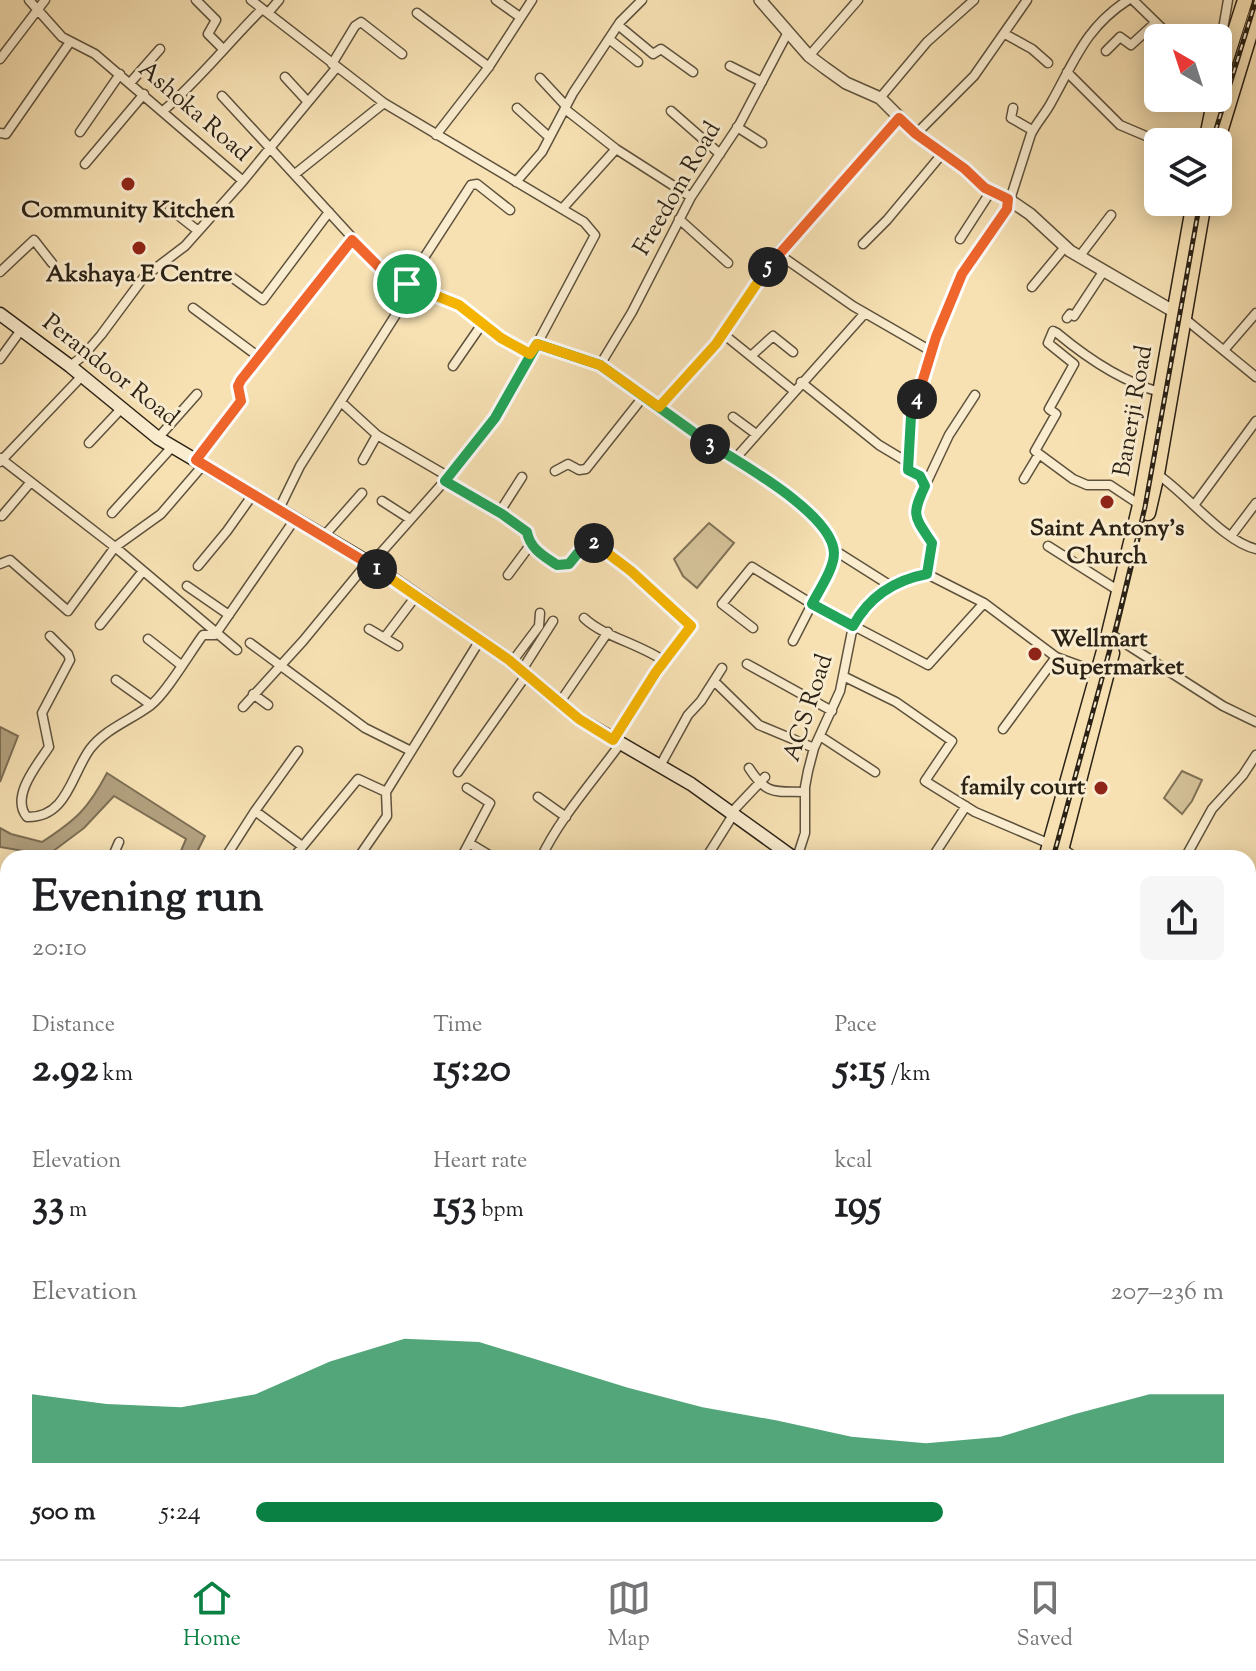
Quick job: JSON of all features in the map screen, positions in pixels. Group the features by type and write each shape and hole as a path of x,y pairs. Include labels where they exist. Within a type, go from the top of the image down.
{"main road":[{"path":"1232,38 1245,0"},
{"path":"1222,128 1251,52 1256,14"},
{"path":"1232,45 1251,52"},
{"name":"Banerji Road","path":"1056,847 1157,474 1192,216"},
{"name":"Banerji Road","path":"1056,847 1097,672 1113,634 1160,392 1201,216"},
{"name":"Perandoor Road","path":"0,314 158,438 369,563 520,669 579,719 660,766 784,850"}],"street":[{"name":"Ashoka Road","path":"29,0 62,37 95,54 243,181 270,148 381,269 459,305 482,324 530,354"},
{"path":"0,59 45,0"},
{"path":"196,0 216,20 208,34 223,49"},
{"path":"243,707 447,479 495,418 595,235 584,222 384,103 251,0"},
{"path":"163,111 199,80 223,49 279,0"},
{"path":"496,0 520,17"},
{"path":"436,135 489,67 532,0"},
{"path":"516,182 542,152 565,108 618,25 642,0"},
{"path":"760,0 809,56 846,83 880,98 916,134 991,191 1030,214 1065,247 1178,314 1256,377"},
{"path":"809,56 858,0"},
{"path":"880,98 927,42 974,0"},
{"path":"916,134 974,76 1027,0"},
{"path":"925,486 920,476 908,470 911,416 931,351 962,274 1002,217 1032,130 1099,21 1130,0 1155,23 1131,45 1120,37 1106,51"},
{"path":"1225,24 1228,0"},
{"path":"417,13 489,67"},
{"path":"222,96 270,148 335,66 355,26 361,22 402,54"},
{"path":"618,25 653,54 661,49 693,72"},
{"name":"Freedom Road","path":"600,365 632,312 691,197 737,127 788,32"},
{"path":"1005,34 1032,49 1048,63"},
{"path":"609,39 638,62"},
{"path":"0,133 6,134 70,42"},
{"path":"130,83 160,49"},
{"path":"730,66 762,82"},
{"path":"1067,72 1120,125 1144,135"},
{"path":"80,132 120,74"},
{"path":"285,77 308,102"},
{"path":"540,78 565,108 616,149 691,197"},
{"path":"85,164 144,94"},
{"path":"295,174 384,103"},
{"path":"517,108 549,137"},
{"path":"1013,108 1011,118 1032,130"},
{"path":"671,111 720,154"},
{"path":"659,407 716,344 777,253 899,118"},
{"path":"737,127 762,143"},
{"path":"562,209 616,149"},
{"path":"863,244 942,154"},
{"path":"70,366 101,335 144,277 185,246 243,181"},
{"path":"279,509 300,466 471,185 477,184 510,210"},
{"path":"960,239 991,191"},
{"path":"170,209 197,230"},
{"path":"229,275 263,300 329,212"},
{"path":"1079,257 1111,215"},
{"path":"679,219 728,263"},
{"path":"0,272 34,240 52,263"},
{"path":"0,564 10,560 68,611 115,547 161,514 241,401 238,386 352,240"},
{"path":"1032,287 1065,247"},
{"path":"777,253 865,313 931,351"},
{"path":"1067,318 1070,314 1074,316 1103,272"},
{"path":"193,308 259,357"},
{"path":"734,460 865,313"},
{"path":"1225,349 1255,317"},
{"path":"453,366 482,324"},
{"path":"0,359 21,330"},
{"path":"1024,479 1056,414 1049,409 1074,364 1048,343 1053,331 1118,374 1160,392"},
{"path":"722,333 794,391"},
{"path":"751,356 773,336 793,352"},
{"path":"537,344 600,365 685,428 798,501 818,522 834,550 891,586 909,577 927,574 984,603 1056,657 1097,672"},
{"path":"82,376 1,460 115,547 215,635 237,650"},
{"path":"801,382 879,445 909,463"},
{"path":"158,438 197,394"},
{"path":"927,574 932,543 916,519 916,504 949,435 975,395"},
{"path":"555,471 568,464 579,470 586,469 643,397"},
{"path":"341,402 377,435 527,532 536,550 560,566 569,564 586,543 593,543 631,571 691,626 664,661 616,742 553,833 545,850"},
{"path":"89,443 121,409"},
{"path":"733,417 756,434"},
{"path":"1195,504 1256,421"},
{"path":"363,460 377,435"},
{"path":"112,513 172,447"},
{"path":"1037,453 1073,479 1087,485 1110,485 1140,505"},
{"path":"1157,474 1231,536 1256,549"},
{"path":"499,513 522,477"},
{"path":"3,518 30,483"},
{"path":"198,566 254,493"},
{"path":"324,536 362,493"},
{"path":"382,501 410,519"},
{"path":"1231,536 1256,503"},
{"path":"215,635 295,519"},
{"path":"508,575 531,544"},
{"path":"1048,546 1119,591"},
{"path":"793,641 832,563 834,550"},
{"path":"753,628 722,604 752,567 812,604 928,665 984,603"},
{"path":"100,625 143,571"},
{"path":"187,586 229,615"},
{"name":"ACS Road","path":"799,850 805,833 805,792 814,748 832,711 853,626 862,610 891,586"},
{"path":"385,637 416,596"},
{"path":"520,669 539,626 540,613"},
{"path":"584,618 594,628 664,661"},
{"path":"458,772 553,621"},
{"path":"369,629 398,646"},
{"path":"560,702 608,632"},
{"path":"1113,634 1223,706 1256,722"},
{"path":"50,636 70,660 42,713 49,747 20,798 22,811 27,817 48,814 64,798 91,749 113,729 152,704 203,635 215,635"},
{"path":"148,639 181,665"},
{"path":"364,850 387,816 386,792 480,640"},
{"path":"250,643 365,728 411,751"},
{"path":"1003,729 1056,657"},
{"path":"747,664 832,711"},
{"path":"660,766 688,715 722,668"},
{"path":"843,676 896,702 952,741 925,781 966,806 1056,847"},
{"path":"116,680 152,704"},
{"path":"714,681 759,725 814,748"},
{"path":"253,694 268,705"},
{"path":"820,736 875,772"},
{"path":"230,850 298,751"},
{"path":"1189,850 1212,809 1243,775 1256,755"},
{"path":"749,768 775,793 805,792"},
{"path":"299,850 358,778 386,792"},
{"path":"711,850 732,814 762,780"},
{"path":"465,850 490,803 467,788"},
{"path":"538,797 566,817"},
{"path":"937,850 966,806"},
{"path":"255,811 302,846"},
{"path":"116,850 119,842"},
{"path":"469,843 481,850"}],"shaded area":[{"path":"709,523 734,543 697,588 683,576 674,559"},
{"path":"0,727 18,736 0,782"},
{"path":"1182,771 1202,780 1182,814 1164,798"},
{"path":"107,773 205,836 198,850 181,850 186,839 114,796 84,828 55,850 0,847 0,828 42,842 72,820 94,796"}],"railway":[{"path":"1216,128 1256,0"},
{"path":"1055,850 1145,507 1197,216"}],"place":[{"name":"Community Kitchen","path":"128,184"},
{"name":"Akshaya E Centre","path":"139,248"},
{"name":"Saint Antony's Church","path":"1107,502"},
{"name":"Wellmart Supermarket","path":"1035,654"},
{"name":"family court","path":"1101,788"}],"route":[{"path":"407,284 381,269 352,240 241,380 238,386 241,401 196,460 371,564 509,660 579,719 613,740 664,661 691,628 690,624 631,571 593,543 586,543 569,564 557,565 536,550 528,540 527,532 445,481 495,418 537,344 600,365 659,407 685,428 798,501 818,522 834,550 832,563 812,604 853,626 862,610 891,586 909,577 927,574 932,543 916,519 916,504 925,486 920,476 908,470 911,416 936,337 962,274 998,224 1007,209 1008,199 985,188 899,118 777,253 716,344 659,407 631,389 600,365 572,355 537,344 530,354 501,338 459,305 407,284"}]}
